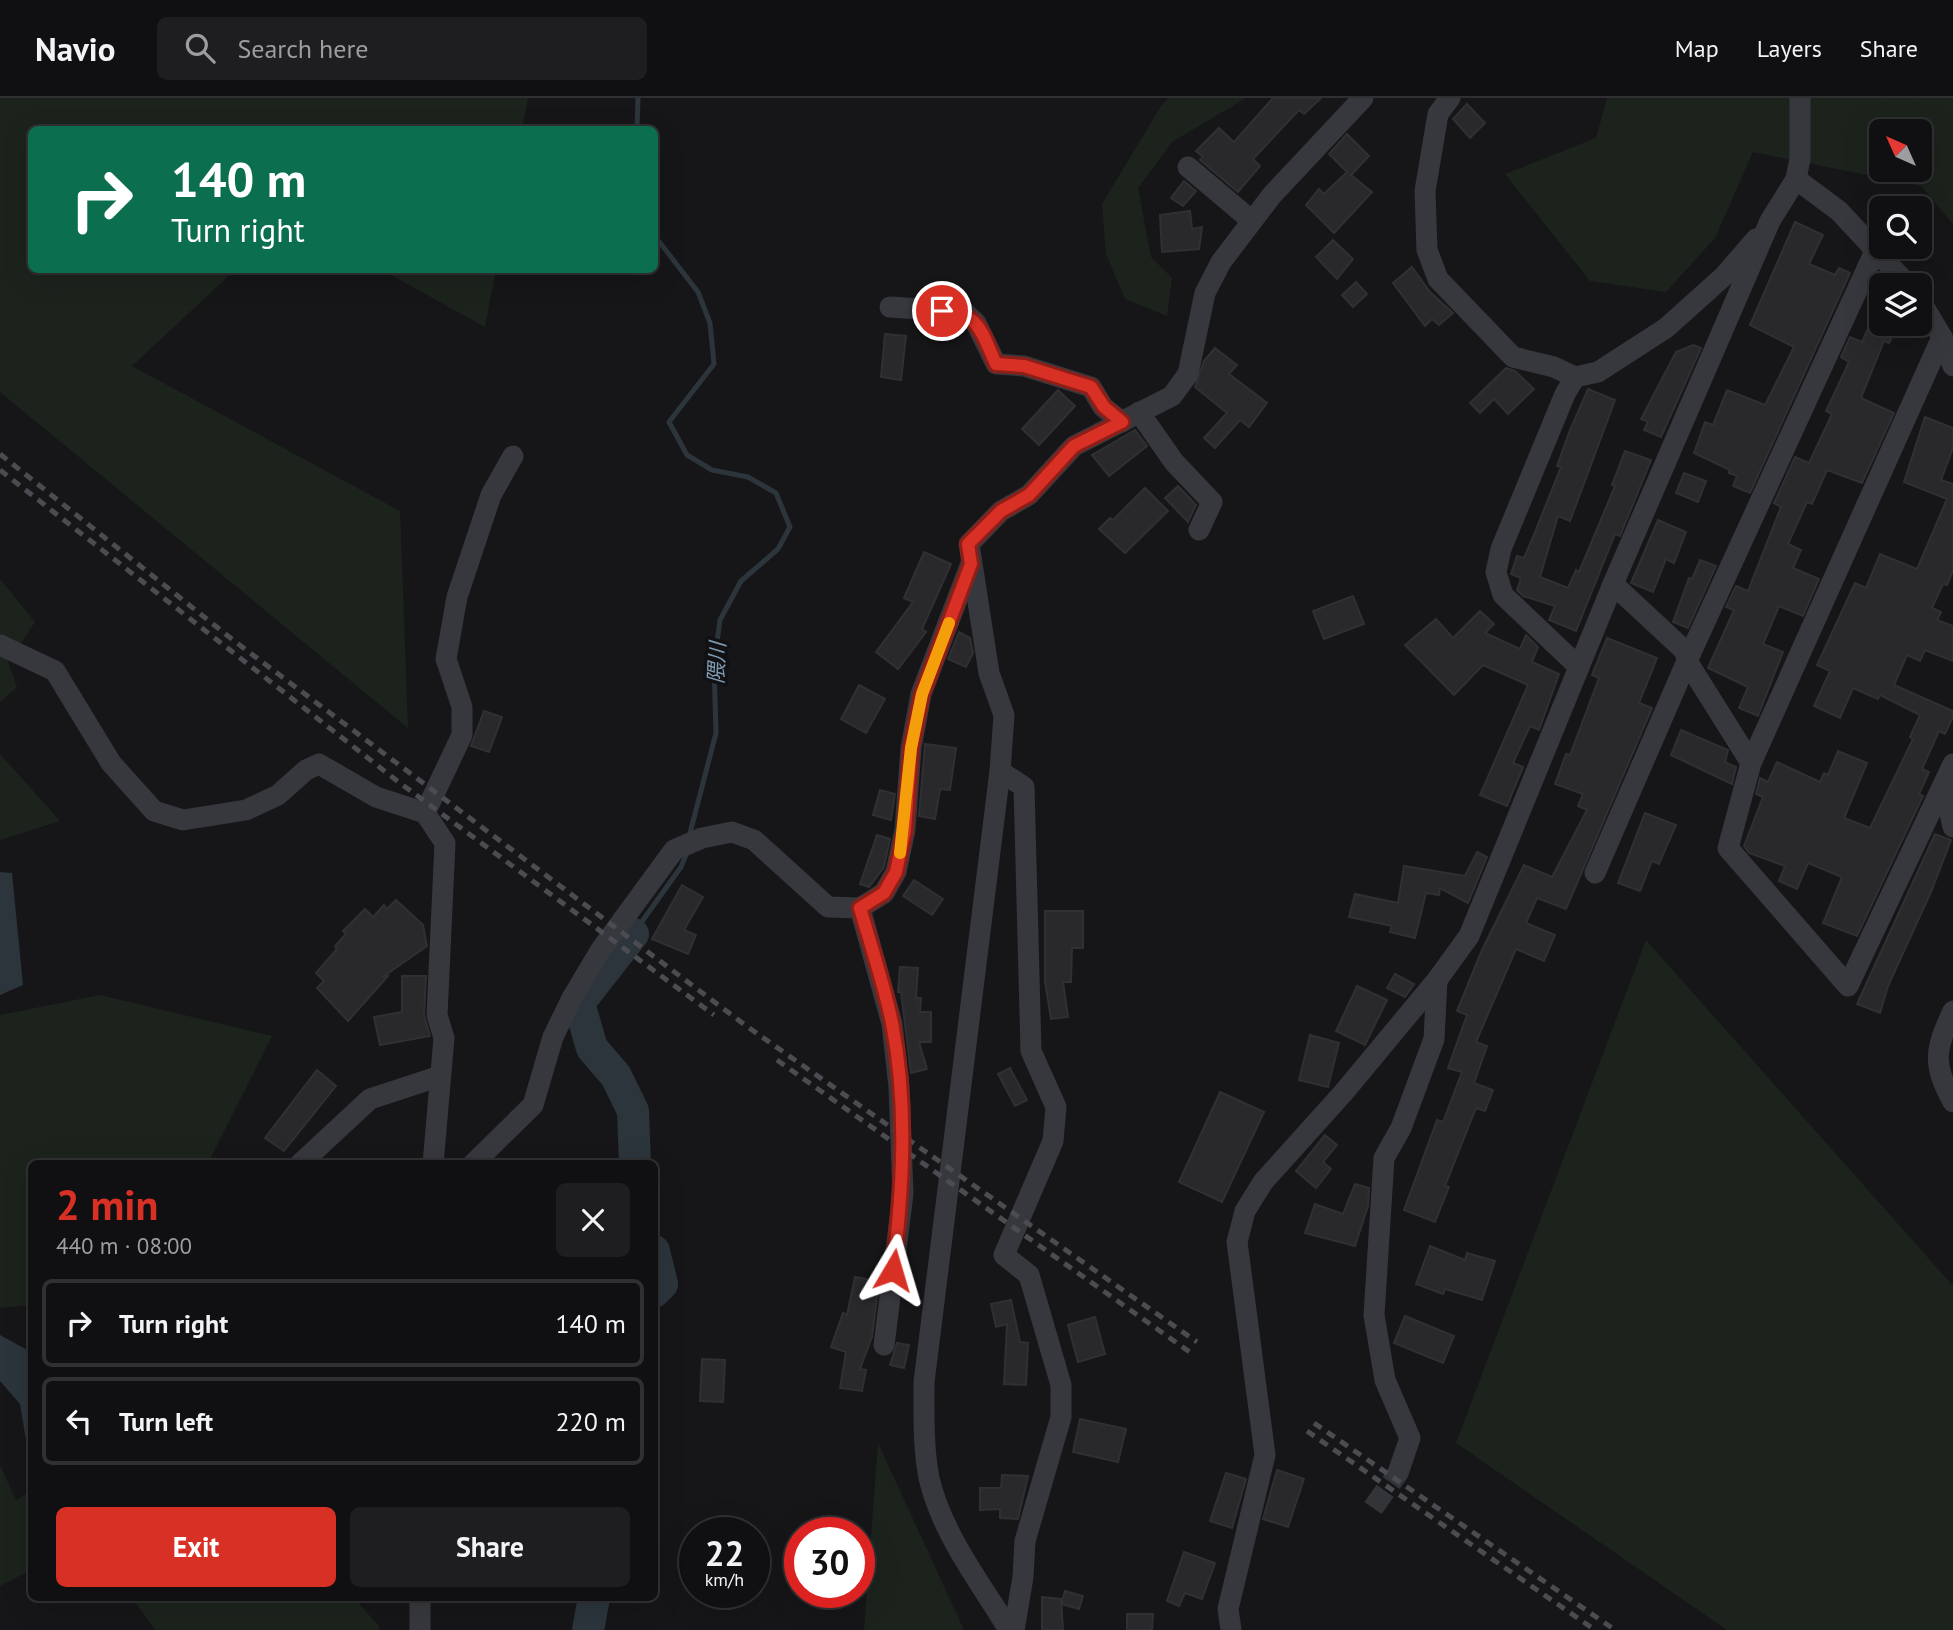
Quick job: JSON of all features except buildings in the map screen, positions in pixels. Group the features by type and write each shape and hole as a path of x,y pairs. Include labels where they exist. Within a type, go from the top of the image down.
{"street":[{"path":"1011,1630 945,1525 930,1479 924,1432 924,1382 1000,771 1004,715 989,673 968,544 1001,511 1029,495 1074,446 1172,396 1188,374 1205,293 1221,262 1272,195 1363,98"},
{"path":"1450,98 1438,114 1425,191 1427,250 1438,279 1513,357 1554,367 1575,377 1598,372 1666,328 1724,276 1770,221 1796,179 1800,159 1800,98"},
{"path":"1188,167 1252,221"},
{"path":"1796,179 1839,211 1869,241"},
{"path":"1231,1630 1228,1609 1265,1455 1237,1242 1245,1211 1263,1182 1344,1092 1437,980 1469,936 1613,584 1770,221"},
{"path":"1595,873 1687,661 1871,259"},
{"path":"1886,259 1898,273"},
{"path":"890,307 964,312 976,323 996,364 1024,366 1091,387 1104,407 1130,417 1212,502 1199,530"},
{"path":"1932,320 1953,366"},
{"path":"1942,337 1751,763 1728,848 1848,986 1953,764"},
{"path":"1575,377 1564,394 1518,508 1496,572 1503,595 1579,667"},
{"path":"425,813 462,735 462,707 446,659 457,597 491,495 513,456"},
{"path":"476,1160 533,1105 553,1037 572,998 600,951 674,850 702,838 732,832 754,840 828,907 860,908 884,893 896,872 905,830 911,748 922,694 971,564"},
{"path":"1613,584 1685,651 1687,661 1751,763"},
{"path":"0,645 55,671 111,763 154,811 183,820 246,810 278,795 306,770 319,764 376,797 425,813 445,843 437,1015 444,1038 433,1160"},
{"path":"1000,771 1024,787 1031,1051 1056,1107 1053,1141 1004,1255 1029,1275 1061,1385 1061,1417 1025,1541 1023,1577 1011,1630"},
{"path":"1953,771 1947,795 1953,827"},
{"path":"860,908 892,1024 900,1087 903,1194 884,1346"},
{"path":"1398,1473 1410,1438 1385,1380 1374,1315 1384,1158 1401,1128 1434,1039 1437,980"},
{"path":"1953,1010 1937,1045 1938,1074 1953,1102"},
{"path":"304,1160 370,1099 440,1076"},
{"path":"419,1630 420,1601"}],"shaded area":[{"path":"0,98 528,98 523,126 28,126 28,273 232,273 132,366 400,511 408,728 0,392"},
{"path":"1169,98 1246,98 1172,142 1138,188 1151,257 1172,278 1167,316 1125,299 1106,254 1102,204 1161,106"},
{"path":"1607,98 1953,98 1953,224 1921,186 1901,182 1932,182 1932,119 1869,119 1869,175 1753,152 1715,238 1666,292 1590,281 1505,174 1596,138"},
{"path":"387,273 495,273 485,327"},
{"path":"0,579 35,622 8,662 17,687 0,702"},
{"path":"0,754 60,821 0,840"},
{"path":"0,872 12,873 23,985 0,995"},
{"path":"1646,940 1953,1286 1953,1630 1727,1630 1456,1443"},
{"path":"100,995 272,1036 210,1160 28,1160 28,1305 0,1308 0,1015"},
{"path":"0,1335 28,1350 28,1452 20,1404 0,1381"},
{"path":"878,1443 964,1630 864,1630 866,1608 875,1608 875,1517 872,1517"},
{"path":"0,1465 16,1500 28,1493 28,1572 0,1586"},
{"path":"134,1601 357,1601 379,1626 379,1630 155,1630"}],"waterway":[{"name":"隈川","path":"637,126 638,98"},
{"name":"隈川","path":"658,240 698,292 710,323 714,364 669,422 687,455 712,470 748,477 776,493 790,527 778,549 741,581 720,620 714,665 716,733 689,837"},
{"name":"隈川","path":"633,934 681,867 688,850"},
{"name":"隈川","path":"633,934 579,1003 592,1048 616,1076 633,1111 635,1160"},
{"name":"隈川","path":"658,1268 662,1284 658,1288"},
{"name":"隈川","path":"588,1630 593,1601"}],"tunnel":[{"path":"1373,1508 1398,1473"}],"railway":[{"path":"0,454 233,640 745,1025 1197,1342"},
{"path":"0,470 396,780 714,1015"},
{"path":"777,1060 1191,1353"},
{"path":"1314,1423 1615,1630"},
{"path":"1307,1431 1595,1630"}],"slow traffic":[{"path":"900,853 905,830 911,748 922,694 949,623"}],"route":[{"path":"893,1270 903,1194 900,1087 892,1024 860,908 884,893 896,872 905,830 911,748 922,694 971,564 968,544 1001,511 1029,495 1074,446 1122,422 1104,407 1091,387 1024,366 996,364 976,323 964,312 942,311"}]}
